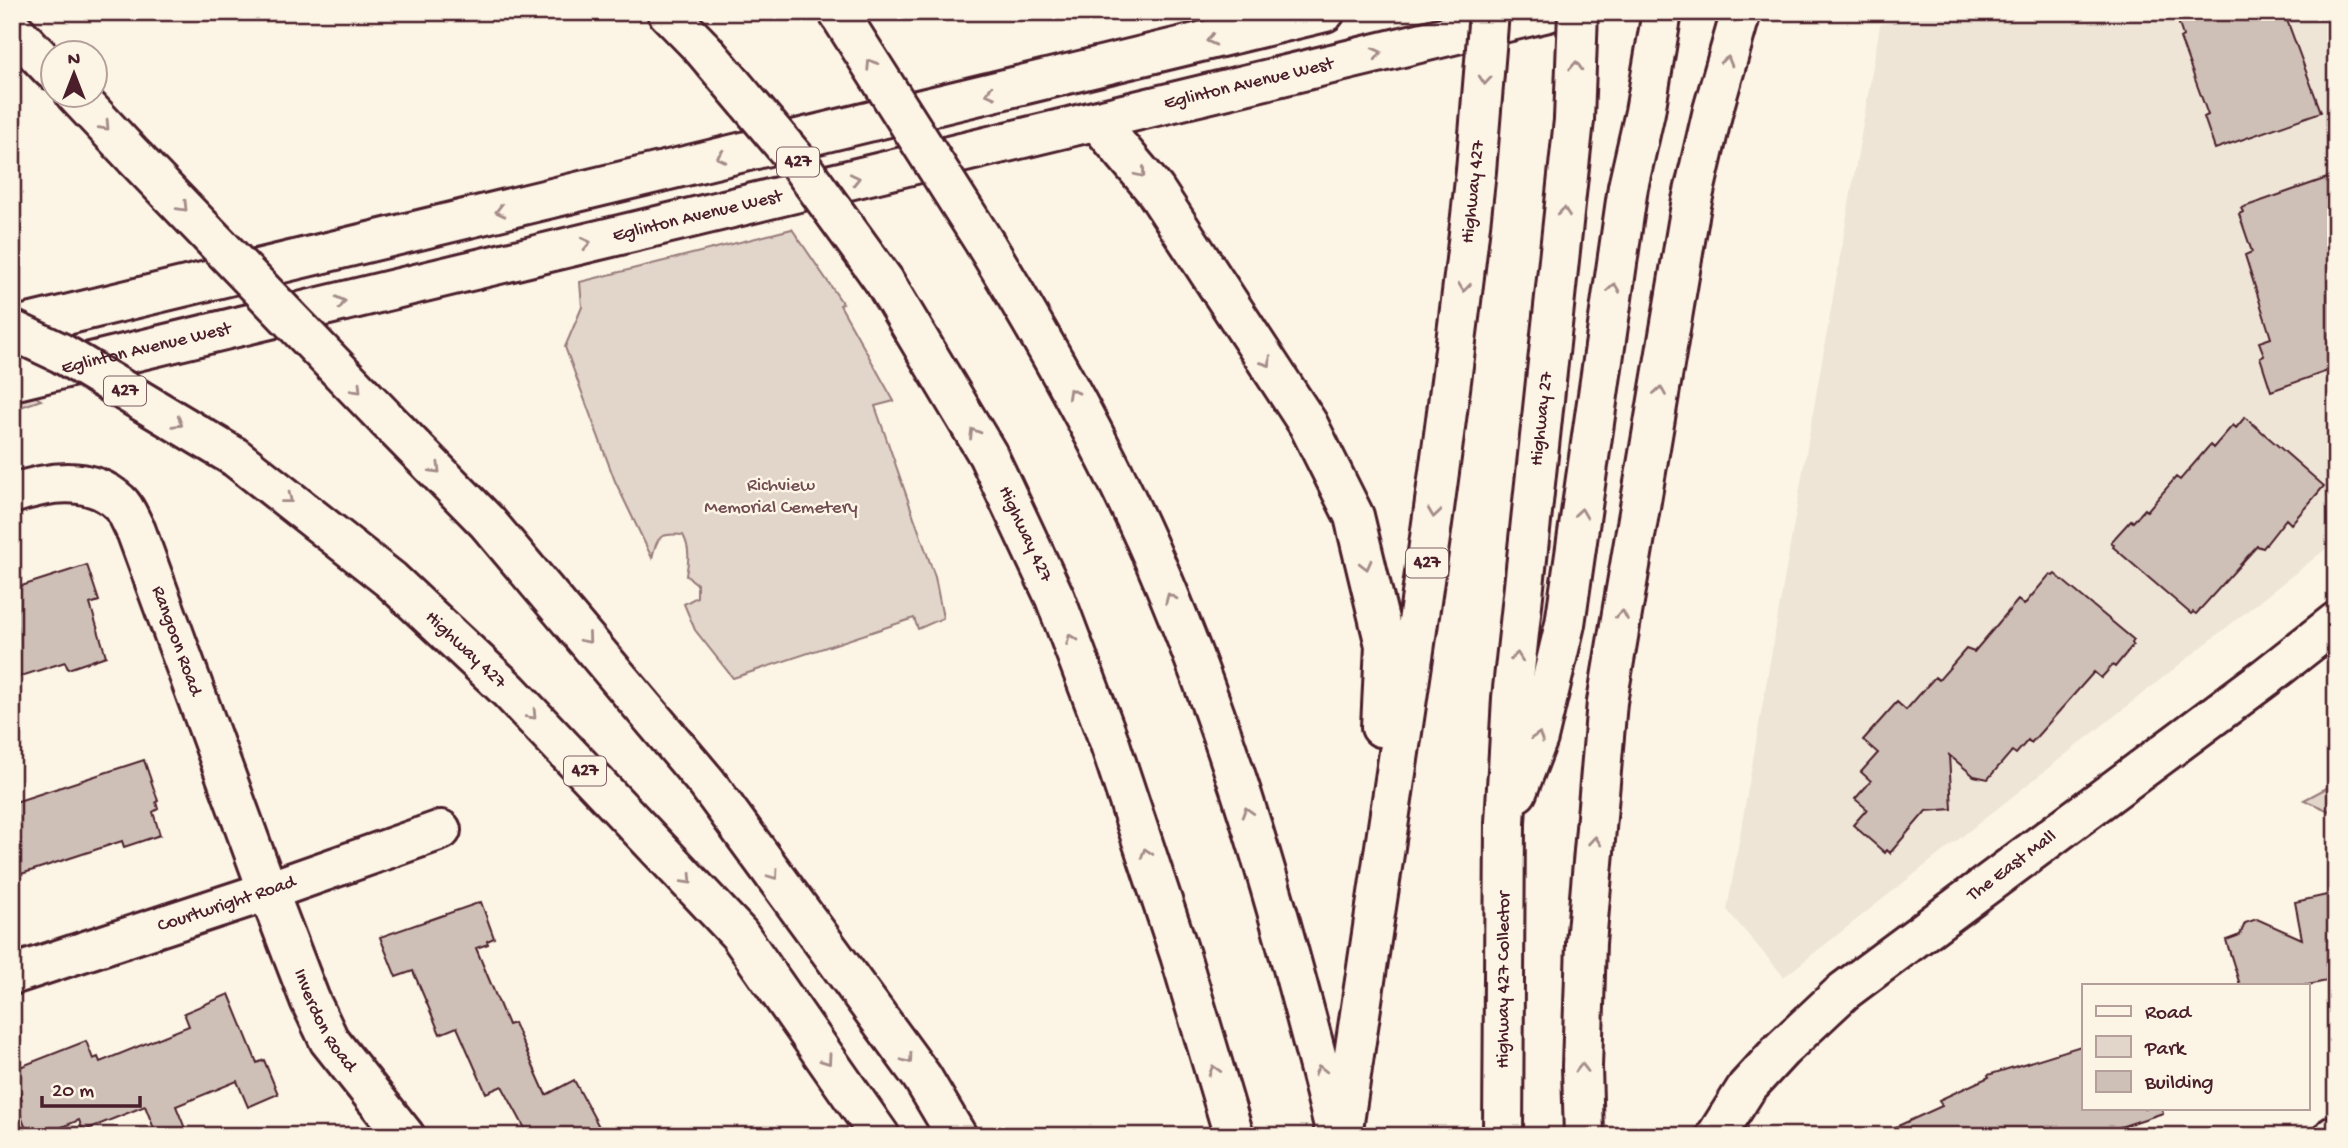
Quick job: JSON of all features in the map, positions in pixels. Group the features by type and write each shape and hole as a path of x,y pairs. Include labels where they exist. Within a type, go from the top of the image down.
{"main road":[{"name":"Highway 427","path":"667,12 703,49 798,162 884,281 988,455 1055,598 1109,741 1176,943 1234,1136"},
{"path":"838,12 986,245 1086,418 1145,538 1212,709 1268,877 1336,1136"},
{"path":"12,329 1325,12"},
{"name":"Highway 427","path":"1369,953 1440,472 1476,171 1489,12"},
{"name":"Eglinton Avenue West","path":"12,381 1548,12"},
{"name":"Highway 27","path":"1505,823 1513,698 1574,120 1578,12"},
{"path":"1505,823 1538,738 1565,624 1628,187 1645,112 1662,12"},
{"path":"1584,1136 1581,1067 1586,943 1607,702 1691,205 1713,110 1741,12"},
{"path":"12,28 38,55"},
{"path":"88,108 487,522 707,783 922,1077 957,1136"},
{"path":"1097,121 1155,190 1308,424 1354,516 1385,645 1369,953"},
{"name":"Highway 427","path":"12,329 61,353 235,457 391,580 528,712 739,934 880,1136"},
{"name":"Rangoon Road","path":"12,494 39,485 70,482 98,489 120,502 136,531 268,891"},
{"name":"The East Mall","path":"1716,1136 1747,1087 1782,1049 1844,991 2336,622"},
{"name":"Highway 427 Collector","path":"1503,1136 1505,823"},
{"name":"Courtwright Road","path":"12,975 268,891 441,830"},
{"name":"Inverdon Road","path":"268,891 310,1000 329,1040 405,1136"},
{"name":"427","path":"1342,1136 1369,953"}],"shaded area":[{"path":"1920,12 2328,12 2336,35 2336,541 1784,977 1727,910 1880,25"}],"green space":[{"name":"Richview Memorial Cemetery","path":"792,229 843,304 840,305 894,401 875,406 935,577 943,618 918,629 914,618 733,678 695,630 684,604 697,597 697,584 686,575 688,554 683,535 661,538 652,558 615,481 565,347 582,307 580,282"},
{"path":"29,393 41,400 12,410 12,398"},
{"path":"2336,783 2336,814 2304,800"}],"building":[{"path":"2175,12 2284,12 2321,112 2215,149 2204,117 2208,115 2180,38 2183,36"},
{"path":"2336,175 2336,368 2271,391 2260,357 2264,355 2259,342 2271,338 2245,255 2252,252 2239,214 2243,212 2241,208"},
{"path":"2245,417 2324,486 2291,524 2286,519 2263,548 2257,546 2196,614 2191,614 2113,547 2111,542 2131,520 2133,522 2145,509 2147,511 2176,477 2180,480 2210,445 2213,448 2233,425 2236,428"},
{"path":"87,565 99,601 90,604 106,656 68,669 65,662 12,679 12,589"},
{"path":"2050,574 2055,574 2134,640 2133,645 2115,667 2113,665 2101,678 2094,672 2031,743 2028,740 2016,754 2012,751 1988,779 1974,776 1949,755 1952,809 1926,811 1890,853 1887,850 1885,853 1853,825 1867,809 1855,799 1871,781 1861,772 1878,753 1863,740 1897,702 1906,710 1935,677 1939,680 1966,649 1974,652 2018,600 2024,605"},
{"path":"144,760 158,801 158,809 153,812 160,835 124,847 122,841 12,877 12,803"},
{"path":"2336,893 2336,979 2310,985 2240,984 2226,940 2240,935 2245,923 2257,919 2302,939 2295,902"},
{"path":"481,902 494,938 487,941 488,944 476,948 508,1025 514,1023 546,1095 574,1080 604,1136 529,1136 502,1086 486,1093 457,1027 440,1034 413,971 396,977 380,937"},
{"path":"229,994 257,1063 264,1060 278,1094 248,1107 237,1081 176,1106 188,1136 157,1136 145,1106 83,1131 79,1120 40,1136 29,1136 15,1102 22,1100 12,1070 86,1041 93,1059 98,1057 100,1062 189,1026 184,1013"},
{"path":"2082,1046 2082,1110 2162,1110 2163,1113 2093,1136 1876,1136 1942,1106 1939,1100 1989,1077 1988,1075"}]}
